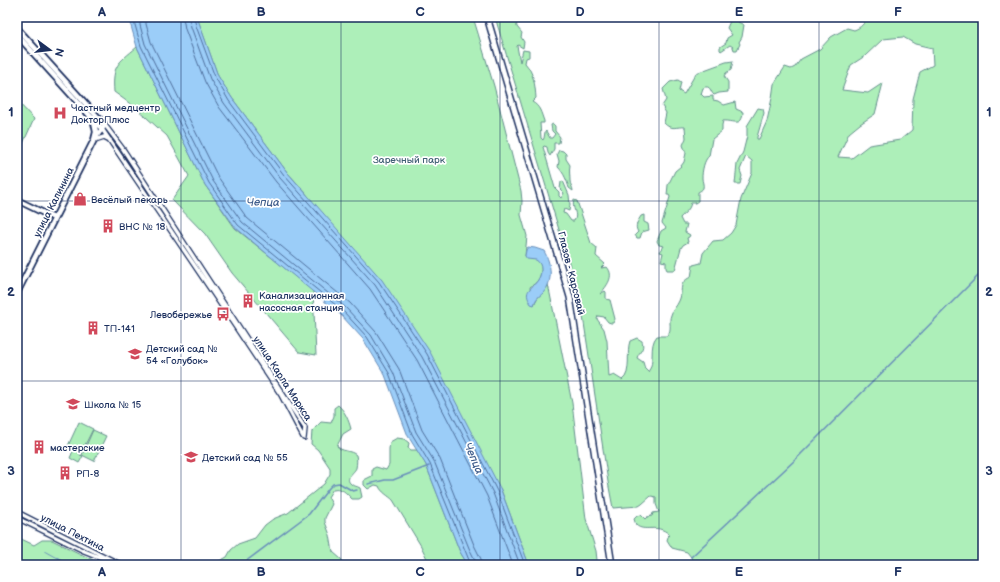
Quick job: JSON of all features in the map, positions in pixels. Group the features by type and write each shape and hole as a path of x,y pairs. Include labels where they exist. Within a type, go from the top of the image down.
{"main road":[{"name":"Глазов - Карсовай","path":"487,17 570,297 612,563"}],"street":[{"name":"улица Карла Маркса","path":"17,28 123,149 305,428 304,438 281,395 110,140 103,127 17,35"},
{"name":"улица Калинина","path":"17,293 94,140 96,132 93,118"},
{"path":"94,140 103,127"},
{"path":"94,140 104,137 110,140"},
{"path":"17,200 54,218"},
{"name":"улица Пехтина","path":"17,512 122,565"},
{"name":"улица Пехтина","path":"17,518 84,551 118,565"},
{"path":"604,565 612,563"}],"green space":[{"name":"Заречный парк","path":"197,17 473,17 494,86 521,191 521,215 527,236 525,256 535,259 541,263 539,278 530,287 534,305 548,284 572,403 586,519 596,551 597,560 595,565 529,565 501,490 305,192 287,172 232,98 218,76"},
{"path":"495,17 512,17 516,21 517,27 522,33 521,37 524,42 523,48 518,45 517,46 520,62 523,50 529,51 529,57 526,58 525,63 532,75 534,84 536,98 532,102 539,108 544,121 544,123 540,123 541,138 543,140 546,131 550,138 552,138 555,134 552,131 551,125 553,124 555,126 555,131 560,137 559,143 554,143 554,149 550,156 547,147 543,147 555,188 559,192 559,196 561,198 564,193 560,189 561,182 563,181 569,195 569,211 564,209 563,213 566,214 571,221 574,221 576,216 573,203 574,200 577,201 591,243 597,248 596,256 605,264 601,268 607,267 609,270 609,281 600,294 605,291 606,292 606,299 610,300 615,319 613,323 611,323 604,317 598,316 597,319 604,329 607,341 609,377 614,375 622,380 627,373 630,341 637,338 642,341 642,348 637,358 643,362 645,369 648,372 652,364 652,349 654,340 657,336 667,336 669,333 670,318 679,301 682,284 691,277 693,265 701,263 703,253 713,241 723,240 731,233 736,225 741,199 752,173 752,161 746,156 740,170 742,176 740,184 735,184 737,164 743,152 747,136 747,126 758,108 763,109 764,113 757,137 757,139 759,139 767,121 774,84 785,67 791,69 795,67 801,59 820,49 831,37 847,28 854,30 858,28 864,23 866,17 983,17 983,565 694,565 687,552 672,548 667,540 669,534 660,529 643,528 636,525 634,519 637,516 641,515 645,519 652,516 653,513 659,512 656,504 656,497 651,496 639,506 613,508 581,303","holes":["903,37 915,44 932,48 933,65 920,72 913,99 912,130 900,140 869,145 852,158 838,157 849,133 875,114 883,83 868,93 842,90 851,65 865,56 883,39"]},
{"path":"730,17 742,17 738,22 744,25 742,37 737,50 734,50 730,45 721,51 720,47 726,43 727,38 732,35 727,28"},
{"path":"137,47 205,185 235,228 313,291 316,355 299,352 232,273 205,234 172,200 189,176 167,136 136,108 114,92 115,70 121,61"},
{"path":"733,61 731,70 724,76 728,82 728,92 714,95 708,87 706,87 703,88 701,94 704,97 713,96 713,100 724,105 735,102 736,109 743,112 742,117 739,122 723,121 722,131 712,139 709,156 703,169 703,187 698,192 698,201 691,203 688,210 680,218 683,224 687,224 685,232 690,235 687,238 688,242 681,248 675,270 667,270 666,262 661,261 663,253 660,252 664,246 659,245 657,241 661,231 666,228 662,223 670,197 667,195 668,185 675,171 684,162 686,153 683,145 686,138 685,127 672,128 664,123 666,113 662,106 666,100 663,89 670,82 678,80 681,82 679,91 684,94 696,73 726,62"},
{"path":"17,101 34,119 17,157"},
{"path":"559,150 566,154 566,159 570,165 570,182 573,191 569,188 565,177 558,167 559,161 557,154"},
{"path":"644,215 644,222 648,224 649,230 642,232 640,238 637,238 635,235 638,232 636,228 637,224 641,216"},
{"path":"338,405 343,410 351,429 343,434 337,446 356,455 356,468 349,478 349,482 360,488 362,497 359,499 352,499 344,491 333,489 328,497 332,504 325,518 325,522 330,535 333,552 345,565 336,565 330,561 326,565 212,565 227,557 231,550 238,544 255,538 265,525 273,519 288,513 324,484 330,474 330,468 318,450 311,444 312,431 321,422 331,423 334,416 334,408"},
{"path":"79,422 93,429 80,455 83,456 79,463 70,458 73,451 67,448"},
{"path":"93,430 106,436 94,461 82,455"},
{"path":"397,438 404,439 409,443 408,448 411,450 417,450 426,465 460,552 468,565 430,565 421,546 393,500 383,492 379,486 375,485 368,489 364,485 364,480 372,476 372,469 376,467 386,470 389,465 390,442"},
{"path":"17,537 34,545 42,540 52,540 103,565 17,565"}],"water":[{"name":"Чепца","path":"132,17 197,17 218,76 232,98 287,172 382,280 430,352 501,490 529,565 468,565 460,552 426,465 408,436 385,375 363,339 341,315 236,228 205,185 137,47 131,26"},
{"path":"528,247 544,251 550,266 549,283 534,305 531,304 527,296 529,290 538,280 541,267 536,260 527,259 525,256"}],"waterway":[{"path":"691,557 795,460 983,271"},
{"path":"368,484 385,480 393,480 429,466"},
{"path":"241,565 309,514 333,484 339,483 353,491 357,490"},
{"path":"45,551 70,565"}],"place":[{"name":"Частный медцентр ДокторПлюс","path":"60,113"},
{"name":"Весёлый пекарь","path":"80,199"},
{"name":"ВНС № 18","path":"108,226"},
{"name":"Канализационная насосная станция","path":"248,301"},
{"name":"Левобережье","path":"223,314"},
{"name":"ТП-141","path":"93,328"},
{"name":"Детский сад № 54 «Голубок»","path":"135,354"},
{"name":"Школа № 15","path":"73,404"},
{"name":"мастерские","path":"39,447"},
{"name":"Детский сад № 55","path":"191,457"},
{"name":"РП-8","path":"65,473"}]}
